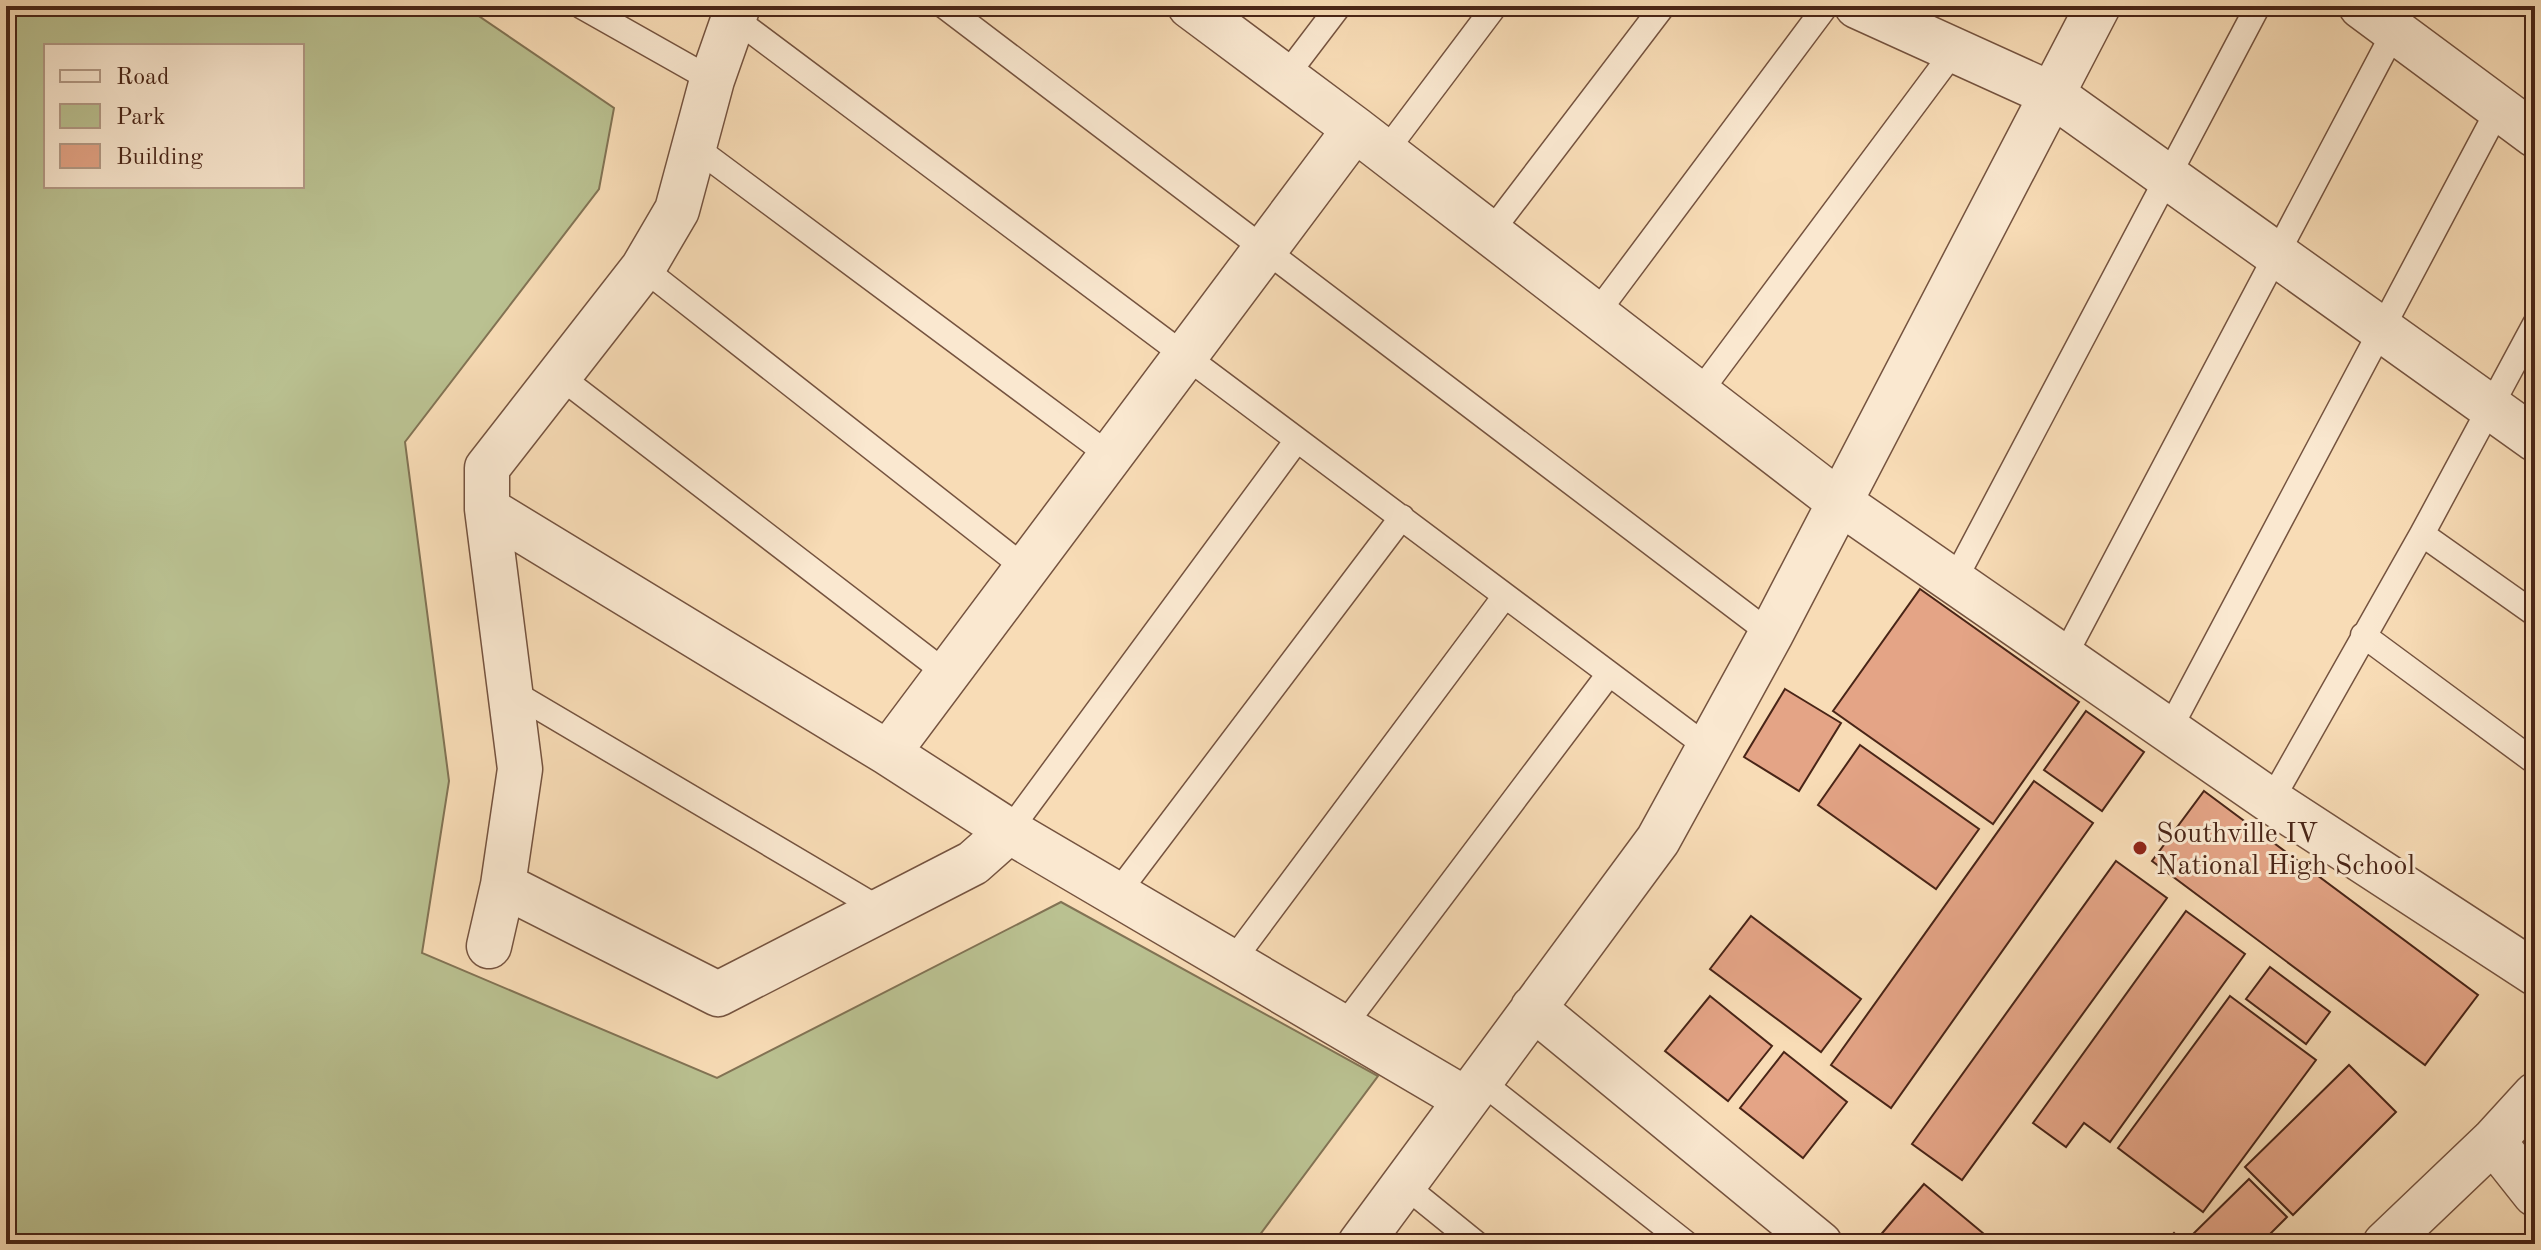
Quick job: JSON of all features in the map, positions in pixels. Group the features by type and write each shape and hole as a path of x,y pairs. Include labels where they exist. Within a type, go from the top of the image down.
{"street":[{"path":"1190,6 1370,140 1838,501 2271,801 2535,973"},
{"path":"1857,6 2053,95 2535,439"},
{"path":"1360,1244 1658,840 1771,634 2098,6"},
{"path":"489,946 503,885 520,769 487,509 487,468 643,268 677,210 692,145 736,12"},
{"path":"2378,19 2535,135"},
{"path":"888,753 1266,248 1370,140"},
{"path":"487,509 888,753 1009,831 1231,963 1342,1028 1472,1090"},
{"path":"503,885 718,994 973,863 1009,831"},
{"path":"1533,1008 1820,1244"},
{"path":"2388,1243 2493,1141 2535,1095"},
{"path":"2493,1141 2535,1194"}],"lane":[{"path":"581,6 712,80"},
{"path":"944,6 1771,634"},
{"path":"1285,77 1339,6"},
{"path":"1370,140 1495,6"},
{"path":"1490,233 1663,6"},
{"path":"1596,314 1826,6"},
{"path":"1954,581 2258,6"},
{"path":"736,12 1184,356 1710,749"},
{"path":"2064,657 2278,254 2378,19"},
{"path":"1699,393 1954,51"},
{"path":"2169,730 2499,108"},
{"path":"692,145 1109,455"},
{"path":"643,268 1025,568"},
{"path":"2271,801 2422,534 2535,324"},
{"path":"558,375 946,673"},
{"path":"1009,831 1297,440"},
{"path":"1116,895 1402,517"},
{"path":"2422,534 2535,614"},
{"path":"1231,963 1505,596"},
{"path":"2363,635 2535,762"},
{"path":"1342,1028 1609,674"},
{"path":"509,690 883,911"},
{"path":"1472,1090 1687,1244"},
{"path":"1403,1184 1477,1244"}],"green space":[{"path":"6,6 464,6 614,108 599,189 405,442 449,781 422,953 717,1078 1061,902 1378,1076 1253,1244 6,1244"}],"building":[{"path":"1920,589 2079,702 1993,824 1833,711"},
{"path":"1785,689 1841,723 1799,791 1744,757"},
{"path":"2086,711 2144,752 2102,811 2044,770"},
{"path":"1860,745 1979,829 1936,889 1818,805"},
{"path":"2034,781 2093,823 1891,1108 1831,1065"},
{"path":"2204,791 2478,995 2425,1065 2152,861"},
{"path":"2116,861 2167,898 1962,1180 1912,1144"},
{"path":"2186,911 2245,954 2110,1142 2084,1123 2066,1147 2033,1123"},
{"path":"1751,916 1861,999 1821,1052 1710,969"},
{"path":"2270,967 2330,1012 2306,1044 2246,999"},
{"path":"1710,996 1772,1046 1728,1101 1665,1051"},
{"path":"2230,996 2316,1060 2203,1212 2118,1148"},
{"path":"1784,1052 1847,1102 1803,1158 1740,1108"},
{"path":"2349,1065 2396,1112 2293,1215 2245,1167"},
{"path":"2249,1179 2287,1217 2260,1244 2195,1244 2189,1238"},
{"path":"1924,1184 1996,1244 1885,1244 1878,1238"},
{"path":"2174,1233 2185,1244 2163,1244"}],"place":[{"name":"Southville IV National High School","path":"2140,848"}]}
